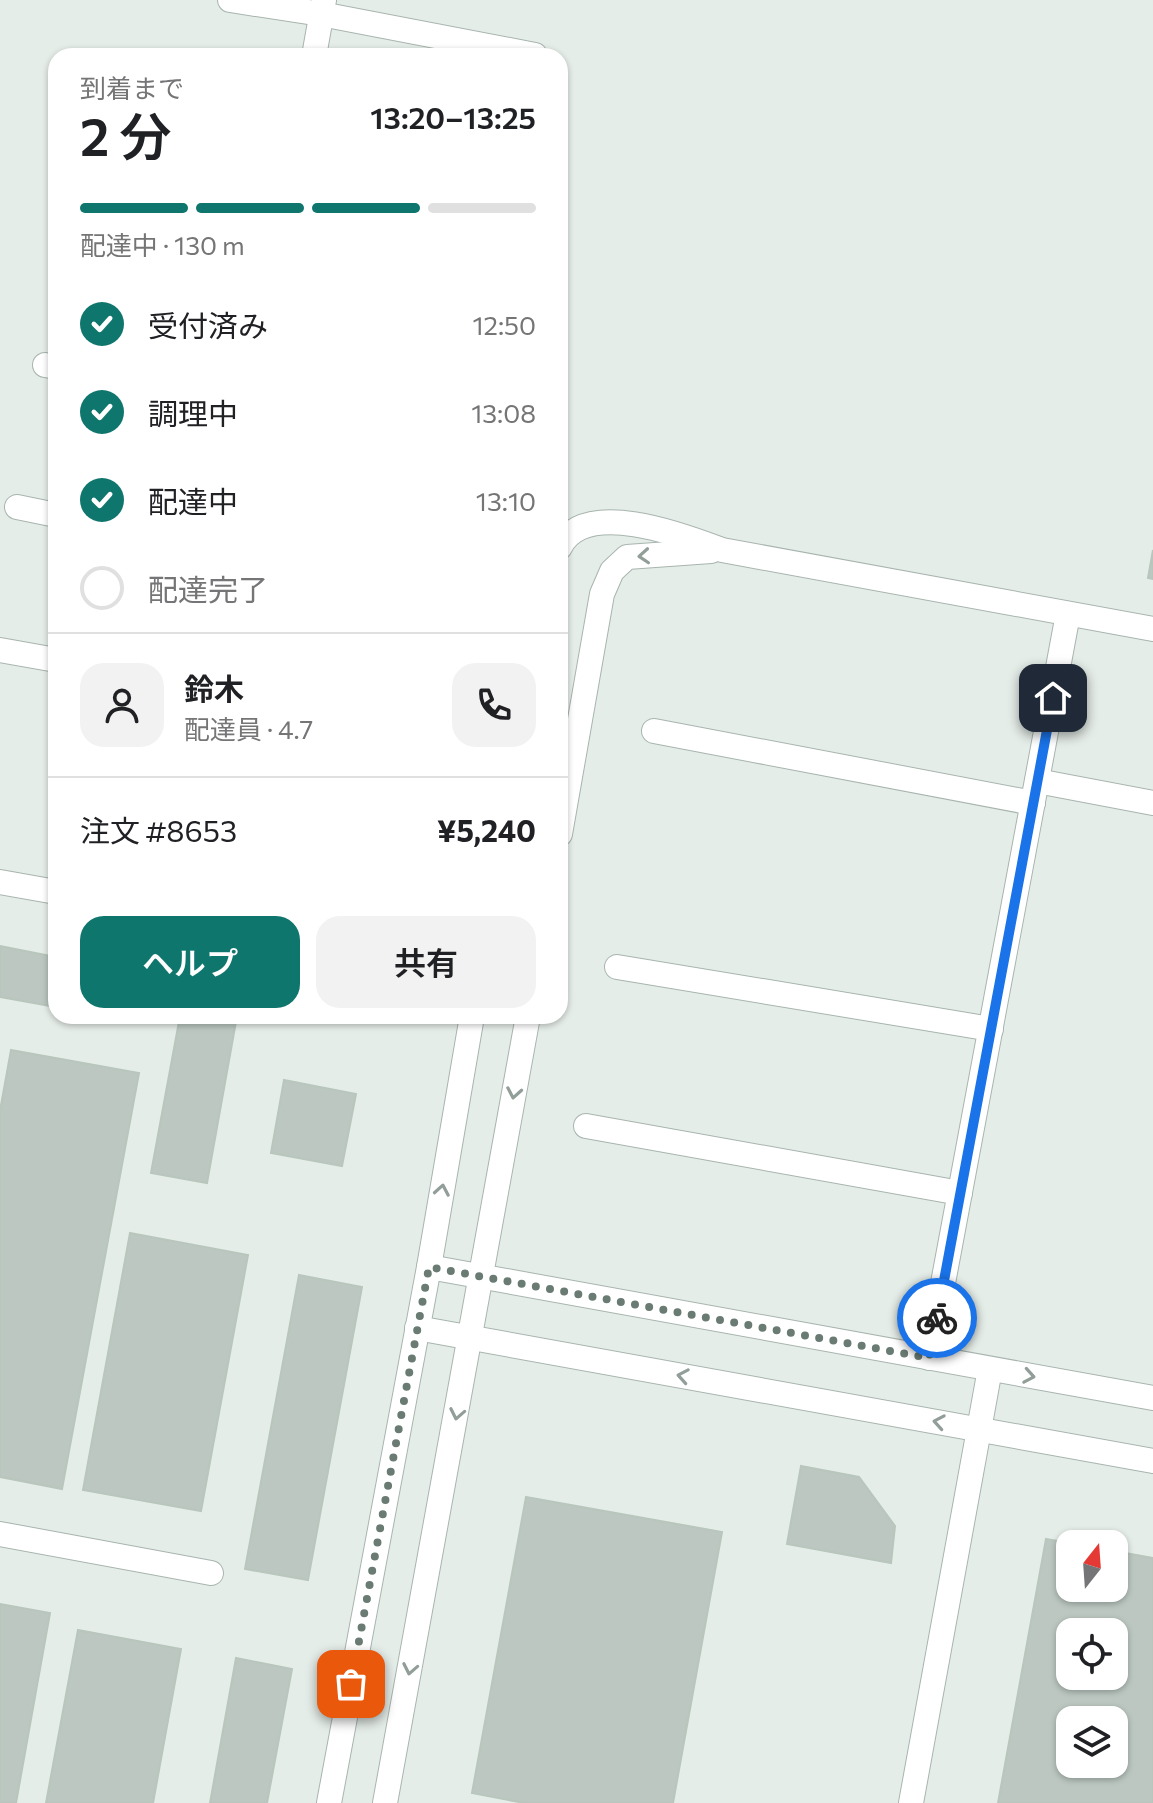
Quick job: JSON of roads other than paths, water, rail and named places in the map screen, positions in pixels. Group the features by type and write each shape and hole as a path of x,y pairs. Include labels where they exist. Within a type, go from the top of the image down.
{"street":[{"path":"230,0 322,7 504,48"},
{"path":"315,48 322,7"},
{"path":"17,507 48,513"},
{"path":"568,536 588,524 623,522 670,531 722,550 1153,629"},
{"path":"568,788 602,594 612,571 627,557 722,550"},
{"path":"929,1358 1068,614"},
{"path":"0,650 48,659"},
{"path":"654,731 1035,792 1153,803"},
{"path":"0,882 48,891"},
{"path":"617,967 991,1029"},
{"path":"329,1803 429,1267 471,1024"},
{"path":"385,1803 527,1024"},
{"path":"586,1126 960,1193"},
{"path":"429,1267 1153,1398"},
{"path":"417,1328 1153,1461"},
{"path":"911,1803 990,1369"},
{"path":"0,1534 211,1573"}]}
